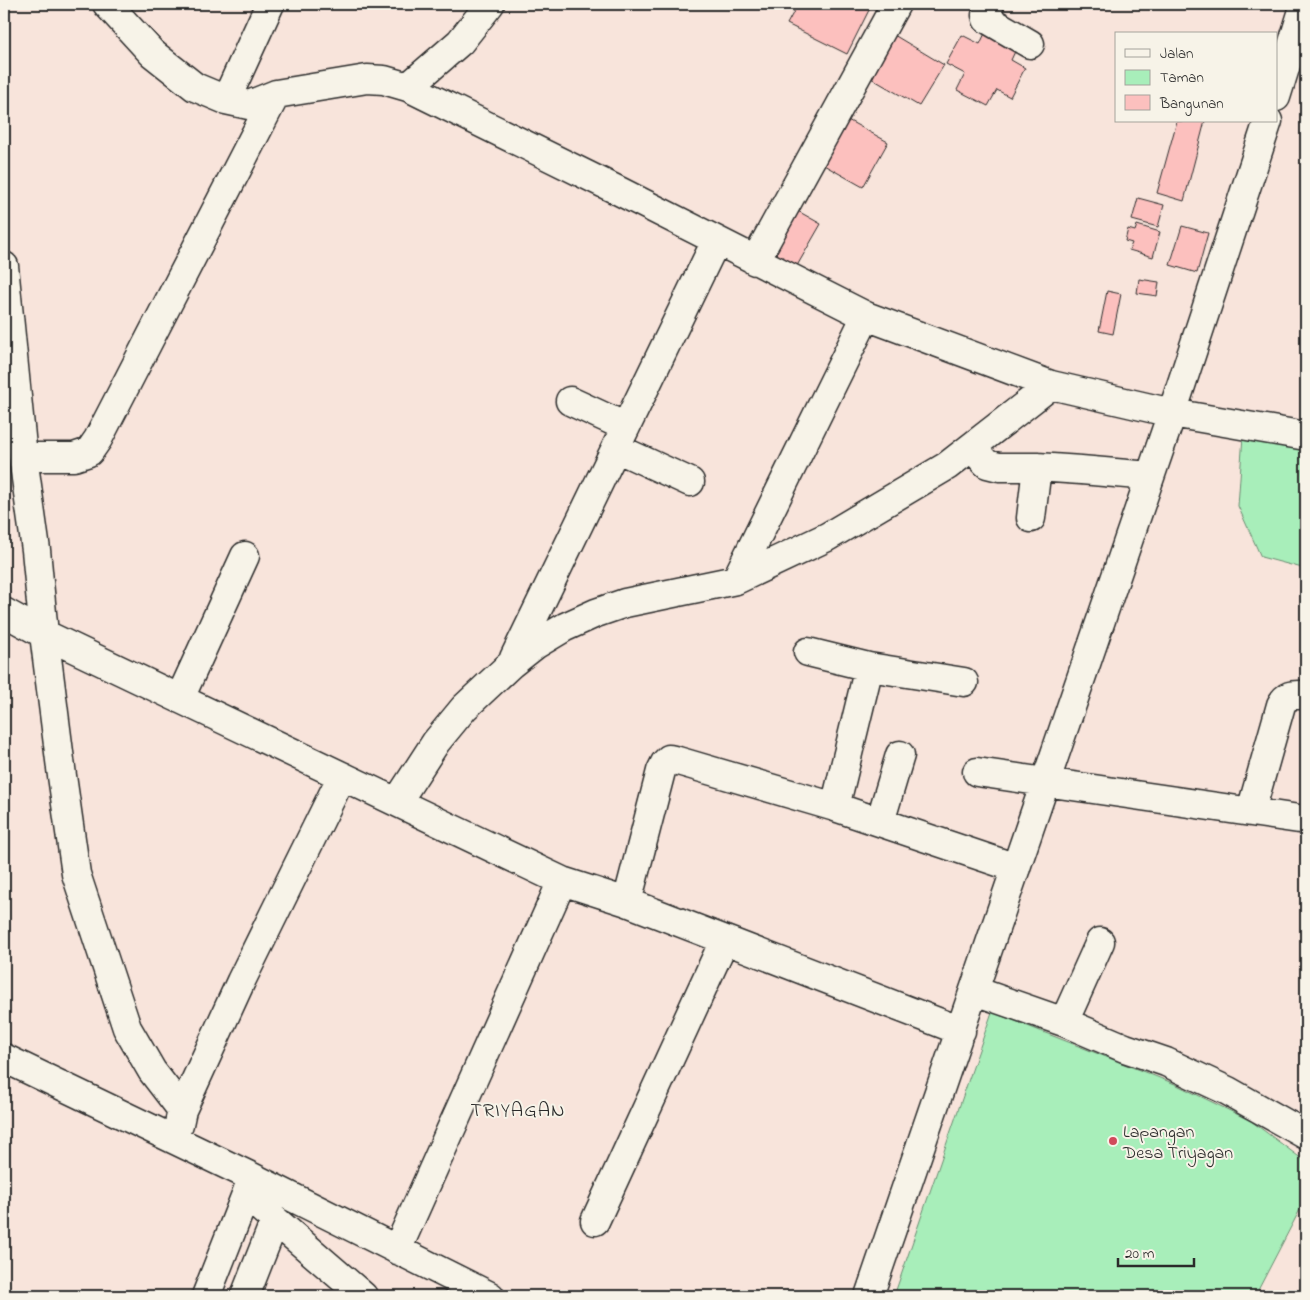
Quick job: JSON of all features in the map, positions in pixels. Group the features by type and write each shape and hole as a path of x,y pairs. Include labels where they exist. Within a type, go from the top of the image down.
{"street":[{"path":"107,4 152,53 196,87 226,100 249,105 276,94 367,79 384,80 408,87 866,316 1050,385 1172,413 1306,436"},
{"path":"226,100 270,4"},
{"path":"408,87 460,42 490,4"},
{"path":"755,261 896,4"},
{"path":"990,4 986,15 987,19 1030,44"},
{"path":"1278,91 1306,4"},
{"path":"23,458 74,457 89,452 98,439 276,94"},
{"path":"869,1296 975,992 1172,413 1268,122"},
{"path":"511,664 716,241"},
{"path":"4,266 23,458 76,874 127,1028 152,1071 182,1110"},
{"path":"736,580 866,316"},
{"path":"397,802 436,742 464,708 535,644 565,627 625,603 736,580 827,537 946,466 972,448 1050,385"},
{"path":"570,400 621,438 690,482"},
{"path":"972,448 988,464 999,467 1038,467 1150,476"},
{"path":"1031,518 1038,467"},
{"path":"180,698 245,556"},
{"path":"4,612 44,634 562,881 627,902 961,1031"},
{"path":"808,652 869,667 964,682"},
{"path":"835,807 869,667"},
{"path":"1251,811 1285,698 1291,695 1306,695"},
{"path":"880,822 900,755"},
{"path":"627,902 661,770 664,763 669,760 687,763 835,807 1016,868"},
{"path":"976,772 1306,820"},
{"path":"175,1140 182,1110 241,981 342,776"},
{"path":"397,1250 562,881"},
{"path":"595,1221 724,941"},
{"path":"1064,1022 1100,942"},
{"path":"975,992 1064,1022 1126,1048 1166,1062 1228,1091 1306,1135"},
{"path":"4,1058 175,1140 249,1186 397,1250 490,1296"},
{"path":"249,1186 275,1220 363,1296"},
{"path":"206,1296 249,1186"},
{"path":"245,1296 275,1220"}],"green space":[{"path":"1243,436 1306,446 1306,569 1261,557 1238,506"},
{"name":"Lapangan Desa Triyagan","path":"992,1012 1175,1084 1251,1121 1306,1162 1306,1198 1255,1296 894,1296"}],"building":[{"path":"798,4 872,4 847,54 787,24"},
{"path":"987,29 1018,45 1011,60 1025,68 1010,97 997,90 988,106 957,90 965,74 946,64 962,35 980,44"},
{"path":"894,35 944,65 919,106 869,77"},
{"path":"846,119 888,142 863,187 822,164"},
{"path":"1177,122 1205,122 1184,201 1157,193"},
{"path":"1138,198 1164,205 1158,227 1132,220"},
{"path":"796,210 821,224 794,271 770,258"},
{"path":"1137,225 1160,232 1153,257 1129,250 1132,243 1125,241 1128,229 1135,231"},
{"path":"1182,226 1208,233 1197,273 1170,265"},
{"path":"1139,279 1159,282 1157,296 1137,293"},
{"path":"1107,291 1121,294 1113,334 1099,331"}],"place":[{"name":"Lapangan Desa Triyagan","path":"1113,1141"}],"district":[{"name":"TRIYAGAN","path":"518,1109"}]}
